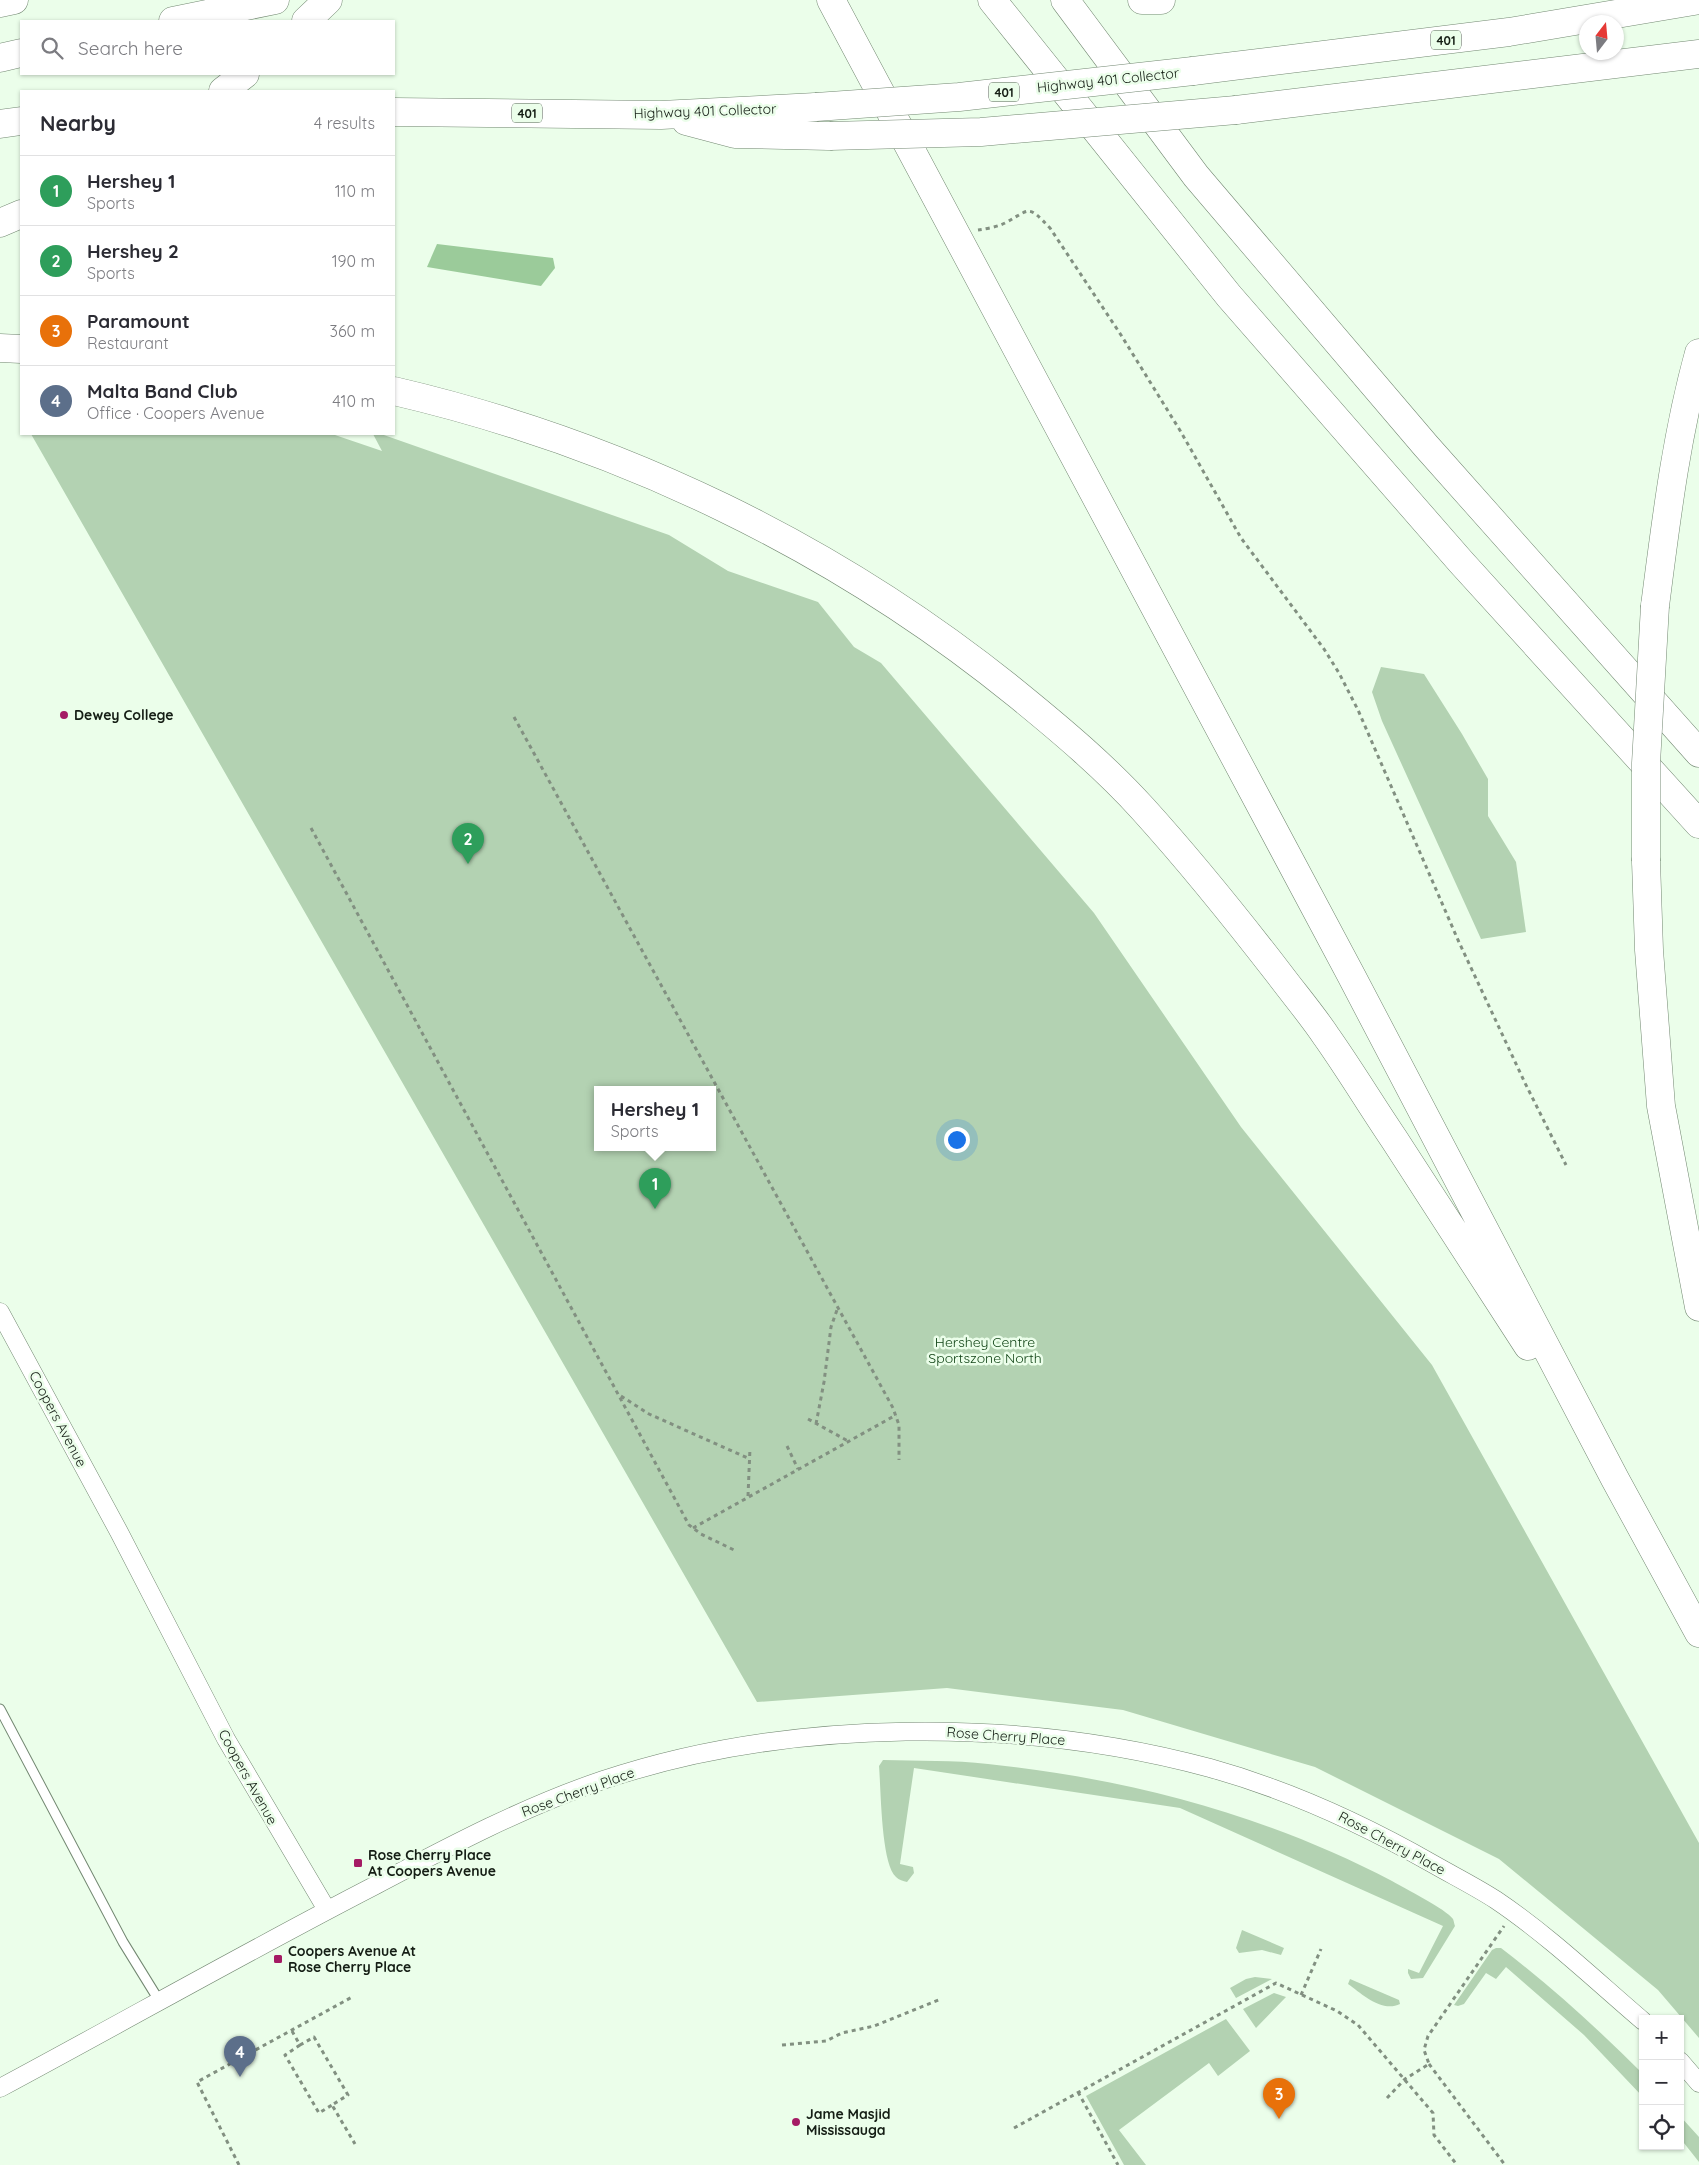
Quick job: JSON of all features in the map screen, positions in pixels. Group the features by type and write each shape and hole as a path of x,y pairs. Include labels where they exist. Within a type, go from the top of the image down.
{"highway":[{"path":"0,3 14,0"},
{"path":"178,20 275,0"},
{"path":"307,20 328,0"},
{"path":"832,0 1347,966 1615,1479 1699,1633"},
{"path":"992,0 1229,296 1461,562 1699,824"},
{"path":"1065,0 1196,176 1426,446 1699,754"},
{"path":"1142,0 1161,0"},
{"name":"Highway 401 Collector","path":"395,112 661,115 959,97 1193,71 1509,32 1699,0"},
{"path":"0,58 20,53"},
{"path":"661,115 735,134 830,136 981,132 1236,110 1699,54"},
{"path":"224,90 244,75"},
{"path":"0,124 20,121"},
{"path":"0,223 20,214"},
{"path":"0,348 20,348"},
{"path":"1699,353 1688,390 1668,500 1655,606 1646,762 1646,861 1649,950 1661,1106 1699,1307"},
{"path":"395,390 538,430 628,464 729,509 817,556 907,612 987,670 1067,735 1141,807 1236,917 1326,1035 1615,1479"}],"street":[{"name":"Coopers Avenue","path":"0,1312 119,1532 226,1739 279,1833 327,1910"},
{"name":"Rose Cherry Place","path":"327,1910 478,1832 551,1799 605,1779 686,1757 747,1745 810,1737 927,1732 1020,1735 1082,1742 1218,1771 1320,1807 1379,1833 1495,1899 1639,2017"},
{"path":"0,2088 327,1910"},
{"path":"1684,2066 1699,2083"}],"lane":[{"path":"0,1709 123,1942 160,2002"}],"path":[{"path":"955,232 1004,224 1024,210 1031,211 1050,228 1073,261 1181,432 1241,538 1324,649 1339,673 1358,710 1458,940 1566,1165"},
{"path":"514,717 896,1415 899,1425 899,1460"},
{"path":"311,828 689,1525 701,1534 734,1550"},
{"path":"816,1424 831,1327 838,1307"},
{"path":"618,1394 649,1414 750,1459"},
{"path":"693,1528 896,1415"},
{"path":"808,1419 848,1441"},
{"path":"787,1446 798,1469"},
{"path":"748,1497 750,1448"},
{"path":"1505,2165 1429,2064 1424,2050 1428,2036 1513,1913"},
{"path":"1301,1995 1320,1949"},
{"path":"1014,2128 1276,1983 1337,2011 1358,2025 1434,2113 1434,2135 1457,2165"},
{"path":"239,2165 197,2082 354,1996"},
{"path":"782,2045 826,2041 842,2033 874,2026 941,1999"},
{"path":"292,2031 300,2045"},
{"path":"314,2037 348,2095 319,2112 285,2054 300,2045 314,2037"},
{"path":"1387,2098 1405,2079 1429,2064"},
{"path":"1078,2092 1118,2165"},
{"path":"332,2105 355,2144"}],"green space":[{"name":"Hershey Centre Sportszone North","path":"32,435 335,435 382,451 374,435 384,435 669,535 728,571 818,602 854,647 881,663 1094,913 1241,1127 1432,1365 1699,1843 1699,2038 1684,2020 1684,2015 1679,2015 1658,1990 1499,1859 1315,1767 1123,1710 947,1688 757,1702"},
{"path":"1381,667 1424,674 1488,779 1488,816 1516,862 1526,932 1481,939 1382,721 1372,692"},
{"path":"883,1760 962,1762 1041,1771 1093,1779 1196,1803 1296,1837 1344,1858 1434,1904 1453,1919 1455,1926 1423,1978 1411,1979 1408,1969 1419,1973 1443,1926 1180,1808 914,1768 900,1864 913,1867 914,1873 907,1882 900,1880 891,1869 887,1857 881,1808 879,1766"},
{"path":"1242,1930 1284,1948 1281,1955 1262,1950 1239,1953 1236,1948"},
{"path":"1501,1948 1520,1963 1592,2025 1639,2070 1639,2093 1584,2035 1506,1967 1496,1979 1486,1973 1464,2004 1454,2005 1492,1950"},
{"path":"1255,1977 1272,1979 1236,1998 1230,1988 1246,1979"},
{"path":"1350,1979 1399,2000 1400,2004 1386,2006 1372,2001 1348,1984"},
{"path":"1274,1993 1286,1997 1256,2028 1243,2009"},
{"path":"1226,2019 1250,2051 1218,2076 1209,2063 1119,2130 1146,2165 1124,2165 1086,2096"},
{"path":"1684,2120 1699,2137 1699,2162 1684,2143"}],"shaded area":[{"path":"437,244 553,258 555,268 541,286 427,267"}],"place":[{"name":"Dewey College","path":"64,715"},
{"name":"Hershey 2","path":"468,864"},
{"name":"Hershey 1","path":"655,1209"},
{"name":"Rose Cherry Place At Coopers Avenue","path":"358,1863"},
{"name":"Coopers Avenue At Rose Cherry Place","path":"278,1959"},
{"name":"Malta Band Club","path":"240,2077"},
{"name":"Paramount","path":"1279,2119"},
{"name":"Jame Masjid Mississauga","path":"796,2122"}]}
